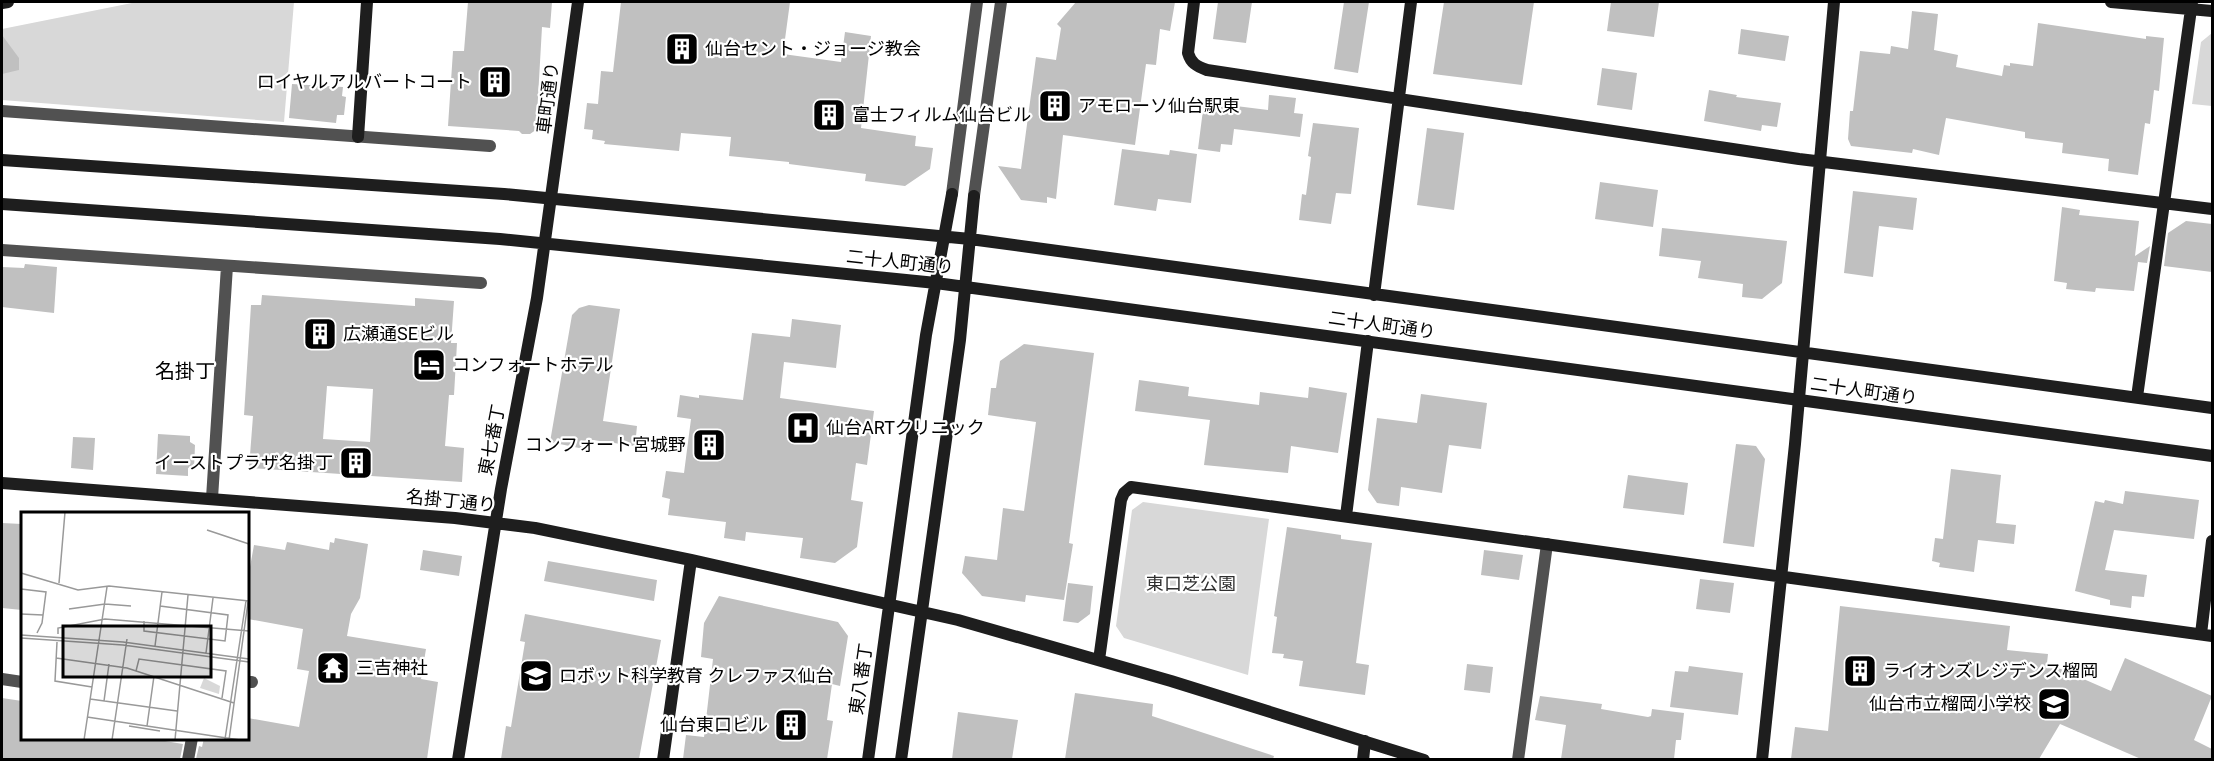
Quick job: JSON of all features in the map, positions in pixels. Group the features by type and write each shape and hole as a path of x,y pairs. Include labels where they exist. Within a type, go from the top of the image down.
{"street":[{"path":"2,3 8,2"},
{"path":"358,136 367,2"},
{"name":"車町通り","path":"552,198 578,2"},
{"name":"東八番丁","path":"868,759 926,335 952,194 977,2"},
{"path":"901,759 960,340 974,196 1001,2"},
{"path":"1194,2 1188,52 1195,66 1207,70 1820,161 2212,209"},
{"path":"1374,295 1411,2"},
{"path":"1762,759 1799,400 1834,2"},
{"path":"2111,2 2191,5 2212,11"},
{"path":"2137,397 2191,5"},
{"path":"2,111 490,146"},
{"name":"二十人町通り","path":"2,160 552,198 944,236 2212,408"},
{"name":"東七番丁","path":"458,759 495,523 546,244 552,198"},
{"name":"二十人町通り","path":"2,204 546,244 936,283 2212,456"},
{"path":"2,250 481,283"},
{"path":"212,498 227,266"},
{"path":"1346,516 1368,341"},
{"name":"名掛丁通り","path":"2,483 443,517 535,528 691,560 921,612 1099,660 1424,759"},
{"path":"1099,660 1120,501 1131,487 2207,635 2212,541"},
{"path":"1518,759 1547,544"},
{"path":"663,759 691,560"},
{"path":"2,679 21,682"},
{"path":"188,759 192,740"},
{"path":"1363,759 1365,741"}],"green space":[{"path":"137,2 294,2 284,122 2,100 2,29"},
{"path":"2212,33 2212,106 2192,104 2201,42"},
{"name":"東口芝公園","path":"1143,502 1269,519 1248,675 1124,638 1116,626 1132,510"}],"building":[{"path":"468,2 552,2 550,28 542,27 537,115 540,119 540,127 530,134 522,134 519,131 448,126 453,51 464,51"},
{"path":"621,2 790,2 783,54 841,62 845,32 871,36 861,128 916,136 915,146 933,148 930,169 905,186 865,181 866,174 789,164 789,162 729,156 731,137 681,133 679,151 604,144 605,141 592,139 593,130 584,129 587,103 598,104 601,71 613,72"},
{"path":"1076,2 1175,2 1170,31 1160,29 1156,65 1146,64 1135,145 1063,135 1056,199 1047,197 1047,203 1021,200 998,166 1021,169 1036,57 1056,60 1061,28 1057,24"},
{"path":"1218,2 1252,2 1246,43 1213,39"},
{"path":"1344,2 1369,2 1358,73 1334,69"},
{"path":"1444,2 1534,2 1522,85 1433,74"},
{"path":"1611,2 1659,2 1654,37 1607,31"},
{"path":"1912,11 1938,14 1934,50 1958,55 1956,67 2002,76 2004,65 2010,66 2010,63 2033,66 2038,23 2146,39 2146,36 2164,38 2159,91 2154,90 2150,124 2145,123 2138,175 2108,171 2109,159 2062,153 2063,143 2025,138 2025,132 1946,118 1939,155 1913,149 1912,153 1851,146 1848,139 1850,111 1853,111 1860,51 1890,54 1891,46 1908,49"},
{"path":"1741,29 1789,36 1785,61 1738,54"},
{"path":"2,35 19,58 19,70 2,74"},
{"path":"1602,68 1637,73 1632,110 1597,105"},
{"path":"292,84 343,87 342,96 346,97 344,115 337,115 336,123 289,118"},
{"path":"1709,90 1737,95 1736,97 1781,103 1777,127 1762,125 1761,131 1704,121"},
{"path":"1269,95 1296,98 1294,113 1303,114 1300,137 1234,129 1232,145 1221,144 1220,152 1198,149 1204,102 1268,110"},
{"path":"1313,123 1359,128 1351,194 1336,193 1331,224 1299,220 1302,194 1306,195"},
{"path":"1427,128 1464,133 1454,210 1417,205"},
{"path":"1122,149 1169,155 1170,150 1197,154 1191,203 1158,199 1156,211 1114,205"},
{"path":"1600,182 1658,190 1653,227 1595,219"},
{"path":"1853,191 1917,198 1913,230 1879,226 1873,277 1844,273"},
{"path":"2062,207 2080,210 2079,215 2139,221 2135,256 2150,246 2147,263 2138,262 2134,291 2096,288 2095,292 2066,289 2067,283 2054,281"},
{"path":"2186,221 2212,224 2212,272 2164,266 2168,233"},
{"path":"1662,228 1787,241 1782,283 1762,299 1742,297 1743,284 1698,278 1701,261 1659,256"},
{"path":"25,264 57,267 54,313 2,307 2,267 24,268"},
{"path":"262,295 415,306 415,298 454,301 451,343 457,343 454,395 449,395 445,446 464,448 462,482 249,468 253,416 244,415 251,305 261,305","holes":["327,386 373,389 370,442 323,439"]},
{"path":"589,305 620,309 603,421 637,426 635,446 586,439 584,449 550,442 572,315 579,308"},
{"path":"792,319 841,325 836,368 784,362 780,398 874,411 867,465 856,463 851,500 863,502 857,547 835,563 800,558 803,538 746,532 745,541 724,538 726,522 668,515 670,499 662,497 666,471 684,473 691,419 677,417 680,395 743,400 752,333 790,337"},
{"path":"1024,344 1094,353 1069,543 1073,544 1064,600 1026,595 1025,602 982,596 962,573 965,556 997,560 1003,508 1024,511 1036,422 988,415 991,388 996,388 1000,361"},
{"path":"1139,380 1189,387 1188,396 1259,405 1260,392 1308,398 1309,387 1347,393 1338,453 1291,446 1288,473 1204,465 1210,420 1135,411"},
{"path":"1421,394 1487,403 1481,449 1449,445 1442,493 1401,487 1399,506 1377,503 1368,490 1377,418 1417,423"},
{"path":"158,434 190,436 190,442 195,445 194,469 188,468 188,476 156,474"},
{"path":"73,437 95,438 93,470 71,468"},
{"path":"1736,444 1756,446 1765,459 1754,547 1723,543"},
{"path":"1951,469 2001,475 1996,523 2016,525 2014,544 1978,540 1974,572 1939,567 1940,563 1932,561 1935,538 1943,539"},
{"path":"1628,475 1688,483 1684,515 1623,508"},
{"path":"2125,491 2199,500 2194,539 2114,530 2105,570 2147,575 2144,597 2132,596 2131,608 2110,605 2110,600 2075,591 2095,501 2104,503 2105,500 2123,504"},
{"path":"2,523 21,524 21,610 2,608"},
{"path":"1287,527 1341,535 1341,539 1372,543 1356,663 1369,665 1365,695 1299,686 1303,661 1283,658 1284,654 1272,653 1277,617 1274,616"},
{"path":"335,538 368,544 360,598 351,614 347,636 426,649 421,679 438,682 427,759 196,759 199,746 202,747 204,740 249,740 249,718 299,727 309,671 297,669 303,629 249,619 249,572 254,545 285,550 287,542 329,550 330,542 334,543"},
{"path":"423,550 462,556 459,576 420,570"},
{"path":"1484,550 1523,555 1519,580 1481,575"},
{"path":"548,561 657,580 654,601 544,581"},
{"path":"1700,579 1734,583 1730,613 1696,609"},
{"path":"1068,583 1093,586 1090,614 1078,623 1063,621"},
{"path":"719,596 838,622 848,636 840,686 832,684 827,720 833,721 827,759 683,759 686,735 704,737 713,659 701,657 704,623"},
{"name":"仙台市立榴岡小学校","path":"1840,606 2010,626 2007,650 2048,654 2047,663 2111,691 2125,658 2212,696 2194,740 2212,749 2212,759 2141,759 2060,724 2039,759 1791,759 1795,727 1828,731"},
{"path":"525,614 661,640 639,759 501,759 506,726 511,727 525,642 520,641"},
{"path":"1467,664 1493,667 1490,693 1464,690"},
{"path":"1689,666 1743,673 1738,715 1670,707 1675,671 1688,672"},
{"path":"1075,693 1153,704 1152,716 1274,756 1273,759 1065,759"},
{"path":"1540,696 1602,704 1601,709 1648,717 1651,716 1652,709 1684,713 1681,740 1676,740 1674,759 1561,759 1566,725 1535,720"},
{"path":"2,698 21,701 21,740 165,740 183,744 180,759 2,759"},
{"path":"958,712 1018,720 1012,759 952,759"}],"place":[{"name":"仙台セント・ジョージ教会","path":"682,49"},
{"name":"ロイヤルアルバートコート","path":"495,82"},
{"name":"アモローソ仙台駅東","path":"1055,106"},
{"name":"富士フィルム仙台ビル","path":"829,115"},
{"name":"広瀬通SEビル","path":"320,334"},
{"name":"コンフォートホテル","path":"429,365"},
{"name":"仙台ARTクリニック","path":"803,428"},
{"name":"コンフォート宮城野","path":"709,445"},
{"name":"イーストプラザ名掛丁","path":"356,463"},
{"name":"三吉神社","path":"333,668"},
{"name":"ライオンズレジデンス榴岡","path":"1860,671"},
{"name":"ロボット科学教育 クレファス仙台","path":"536,676"},
{"name":"仙台市立榴岡小学校","path":"2054,704"},
{"name":"仙台東口ビル","path":"791,725"}],"district":[{"name":"名掛丁","path":"185,371"}]}
